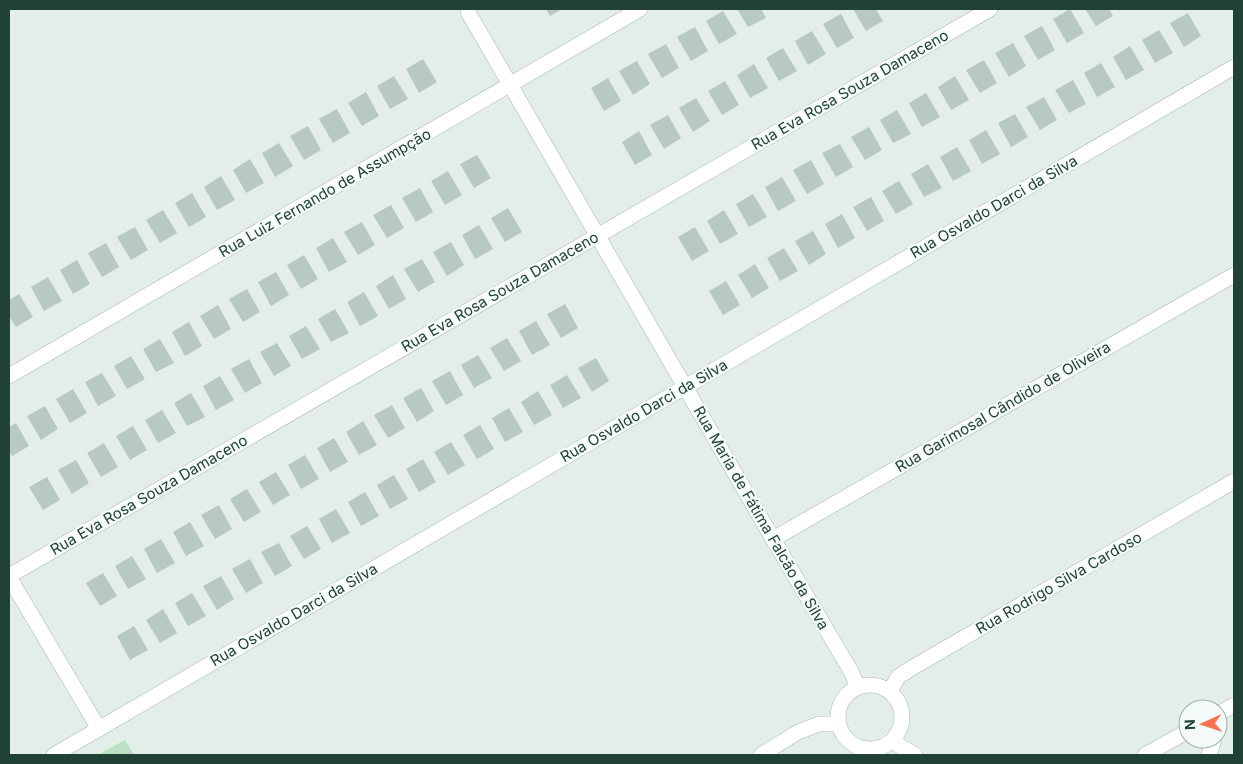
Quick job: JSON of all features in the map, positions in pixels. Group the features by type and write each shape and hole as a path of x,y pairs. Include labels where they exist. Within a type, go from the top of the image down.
{"street":[{"name":"Rua Luiz Fernando de Assumpção","path":"9,376 640,9"},
{"name":"Rua Eva Rosa Souza Damaceno","path":"9,576 990,9"},
{"name":"Rua Maria de Fátima Falcão da Silva","path":"468,12 852,673 857,687"},
{"name":"Rua Osvaldo Darci da Silva","path":"54,755 1234,68"},
{"name":"Rua Garimosal Cândido de Oliveira","path":"773,539 1234,275"},
{"name":"Rua Rodrigo Silva Cardoso","path":"890,691 898,677 910,669 1234,482"},
{"path":"9,576 99,729"},
{"path":"868,684 879,685 890,691 897,699 902,710 899,732 892,741 883,747 872,750 849,749 838,724 841,702 848,693 857,687 868,684"},
{"path":"761,755 798,732 819,724 838,724"},
{"path":"1145,755 1178,737"},
{"path":"892,741 915,755"}],"green space":[{"path":"125,740 134,755 98,755"}],"building":[{"path":"546,9 562,9 550,16"},
{"path":"737,9 761,9 766,18 748,27"},
{"path":"853,9 876,9 883,21 866,31"},
{"path":"1070,9 1084,33 1067,43 1053,19"},
{"path":"1085,9 1109,9 1113,16 1096,26"},
{"path":"723,11 737,34 719,44 706,21"},
{"path":"1188,13 1201,36 1184,47 1170,23"},
{"path":"841,14 854,38 837,48 823,24"},
{"path":"1042,26 1055,50 1038,60 1024,36"},
{"path":"695,27 708,51 691,61 677,37"},
{"path":"1159,30 1173,53 1155,63 1142,40"},
{"path":"812,31 826,54 808,65 795,41"},
{"path":"1013,43 1026,66 1009,77 995,53"},
{"path":"666,44 679,68 662,78 648,54"},
{"path":"1130,46 1144,70 1126,80 1113,57"},
{"path":"783,48 797,71 779,81 766,58"},
{"path":"423,59 437,82 419,93 406,69"},
{"path":"984,60 997,83 980,93 966,70"},
{"path":"637,61 650,84 633,95 619,71"},
{"path":"1101,63 1115,87 1097,97 1084,73"},
{"path":"754,64 768,88 750,98 737,75"},
{"path":"394,76 408,99 390,109 377,86"},
{"path":"955,76 969,100 951,110 938,87"},
{"path":"608,78 621,101 604,111 591,88"},
{"path":"1073,80 1086,104 1069,113 1055,90"},
{"path":"725,81 739,105 722,115 708,91"},
{"path":"366,92 379,116 362,126 348,103"},
{"path":"926,93 940,117 922,127 909,103"},
{"path":"1044,97 1057,120 1040,130 1026,107"},
{"path":"696,98 710,121 693,132 679,108"},
{"path":"337,109 350,133 333,143 319,119"},
{"path":"897,110 911,134 893,143 880,120"},
{"path":"1015,114 1028,137 1011,147 998,123"},
{"path":"668,115 681,138 664,149 650,125"},
{"path":"308,126 321,150 304,160 290,136"},
{"path":"869,127 882,150 865,160 851,137"},
{"path":"986,130 1000,154 982,164 969,140"},
{"path":"639,131 652,155 635,165 622,142"},
{"path":"279,143 293,166 275,177 262,153"},
{"path":"840,144 853,167 836,177 822,153"},
{"path":"957,147 971,171 953,181 940,157"},
{"path":"477,155 491,178 474,188 460,164"},
{"path":"250,159 264,183 246,193 233,170"},
{"path":"811,160 824,184 807,194 793,170"},
{"path":"928,164 942,188 924,197 911,174"},
{"path":"448,171 462,195 445,205 431,181"},
{"path":"221,176 235,200 217,210 204,187"},
{"path":"782,177 796,201 778,211 765,187"},
{"path":"899,181 913,204 896,214 882,191"},
{"path":"420,188 433,212 416,222 402,198"},
{"path":"192,193 206,217 189,227 175,203"},
{"path":"753,194 767,217 749,227 736,204"},
{"path":"871,197 884,221 867,231 853,207"},
{"path":"391,205 404,228 387,238 373,215"},
{"path":"508,208 522,232 505,242 491,218"},
{"path":"163,210 177,233 160,243 146,220"},
{"path":"724,210 738,234 720,244 707,221"},
{"path":"842,214 855,238 838,248 825,224"},
{"path":"362,222 375,245 358,255 344,232"},
{"path":"479,225 493,249 475,259 462,235"},
{"path":"135,227 148,250 131,260 117,237"},
{"path":"695,227 709,251 692,261 678,237"},
{"path":"813,231 826,254 809,265 795,241"},
{"path":"333,238 347,262 329,272 316,248"},
{"path":"451,242 464,265 447,276 433,252"},
{"path":"106,243 119,267 102,277 88,253"},
{"path":"784,248 798,271 780,281 767,258"},
{"path":"304,255 318,279 301,289 287,265"},
{"path":"422,259 435,282 418,292 404,269"},
{"path":"77,260 90,284 73,294 60,270"},
{"path":"755,264 769,288 752,298 738,275"},
{"path":"276,272 289,295 271,306 258,282"},
{"path":"393,275 406,299 389,309 376,286"},
{"path":"48,277 62,301 44,311 31,287"},
{"path":"726,281 740,305 723,315 709,291"},
{"path":"247,289 260,312 243,322 229,299"},
{"path":"364,292 378,316 360,326 347,302"},
{"path":"19,294 33,317 16,327 9,316 9,300"},
{"path":"565,304 578,328 561,338 547,314"},
{"path":"218,305 231,329 214,339 200,316"},
{"path":"335,309 349,333 331,342 318,319"},
{"path":"536,321 550,345 532,355 519,331"},
{"path":"189,322 202,346 185,356 172,332"},
{"path":"306,326 320,349 302,359 289,336"},
{"path":"507,338 521,361 504,371 490,348"},
{"path":"160,339 174,363 156,372 143,349"},
{"path":"277,343 291,366 274,376 260,352"},
{"path":"478,355 492,378 474,388 461,365"},
{"path":"131,356 145,379 127,389 114,366"},
{"path":"596,358 609,381 592,392 578,368"},
{"path":"249,359 262,383 245,393 231,369"},
{"path":"450,371 463,395 446,405 432,381"},
{"path":"102,373 116,396 98,406 85,382"},
{"path":"567,375 581,398 563,408 550,385"},
{"path":"220,376 234,400 216,410 203,386"},
{"path":"421,388 434,411 417,422 403,398"},
{"path":"73,389 87,413 70,423 56,399"},
{"path":"538,391 552,415 534,425 521,402"},
{"path":"191,393 205,417 187,426 174,403"},
{"path":"392,405 405,428 388,438 374,415"},
{"path":"45,406 58,429 41,440 27,416"},
{"path":"509,408 523,432 505,442 492,418"},
{"path":"162,410 176,433 158,443 145,420"},
{"path":"363,421 377,445 359,455 346,432"},
{"path":"16,423 29,446 12,456 9,451 9,427"},
{"path":"480,425 494,449 477,459 463,435"},
{"path":"133,426 147,450 130,460 116,436"},
{"path":"334,438 348,462 330,472 317,448"},
{"path":"451,442 465,465 448,475 434,452"},
{"path":"104,443 118,467 101,477 87,453"},
{"path":"305,455 319,479 301,489 288,465"},
{"path":"423,459 436,482 419,492 406,469"},
{"path":"76,460 89,483 72,494 58,470"},
{"path":"276,472 290,495 273,505 259,482"},
{"path":"394,475 408,499 390,509 377,485"},
{"path":"47,477 60,500 43,510 29,487"},
{"path":"247,489 261,512 244,522 230,499"},
{"path":"365,492 379,516 361,526 348,502"},
{"path":"219,505 232,529 215,539 201,515"},
{"path":"336,509 350,533 332,543 319,519"},
{"path":"190,522 204,546 186,556 173,532"},
{"path":"307,526 321,549 304,559 290,536"},
{"path":"161,539 175,563 157,573 144,549"},
{"path":"279,543 292,566 275,576 261,552"},
{"path":"132,556 146,579 128,589 115,566"},
{"path":"250,559 263,583 246,593 232,569"},
{"path":"103,573 117,596 100,606 86,583"},
{"path":"221,576 234,599 217,610 203,586"},
{"path":"192,593 206,616 188,626 175,603"},
{"path":"163,609 177,633 160,643 146,620"},
{"path":"134,626 148,650 130,660 117,636"}]}
